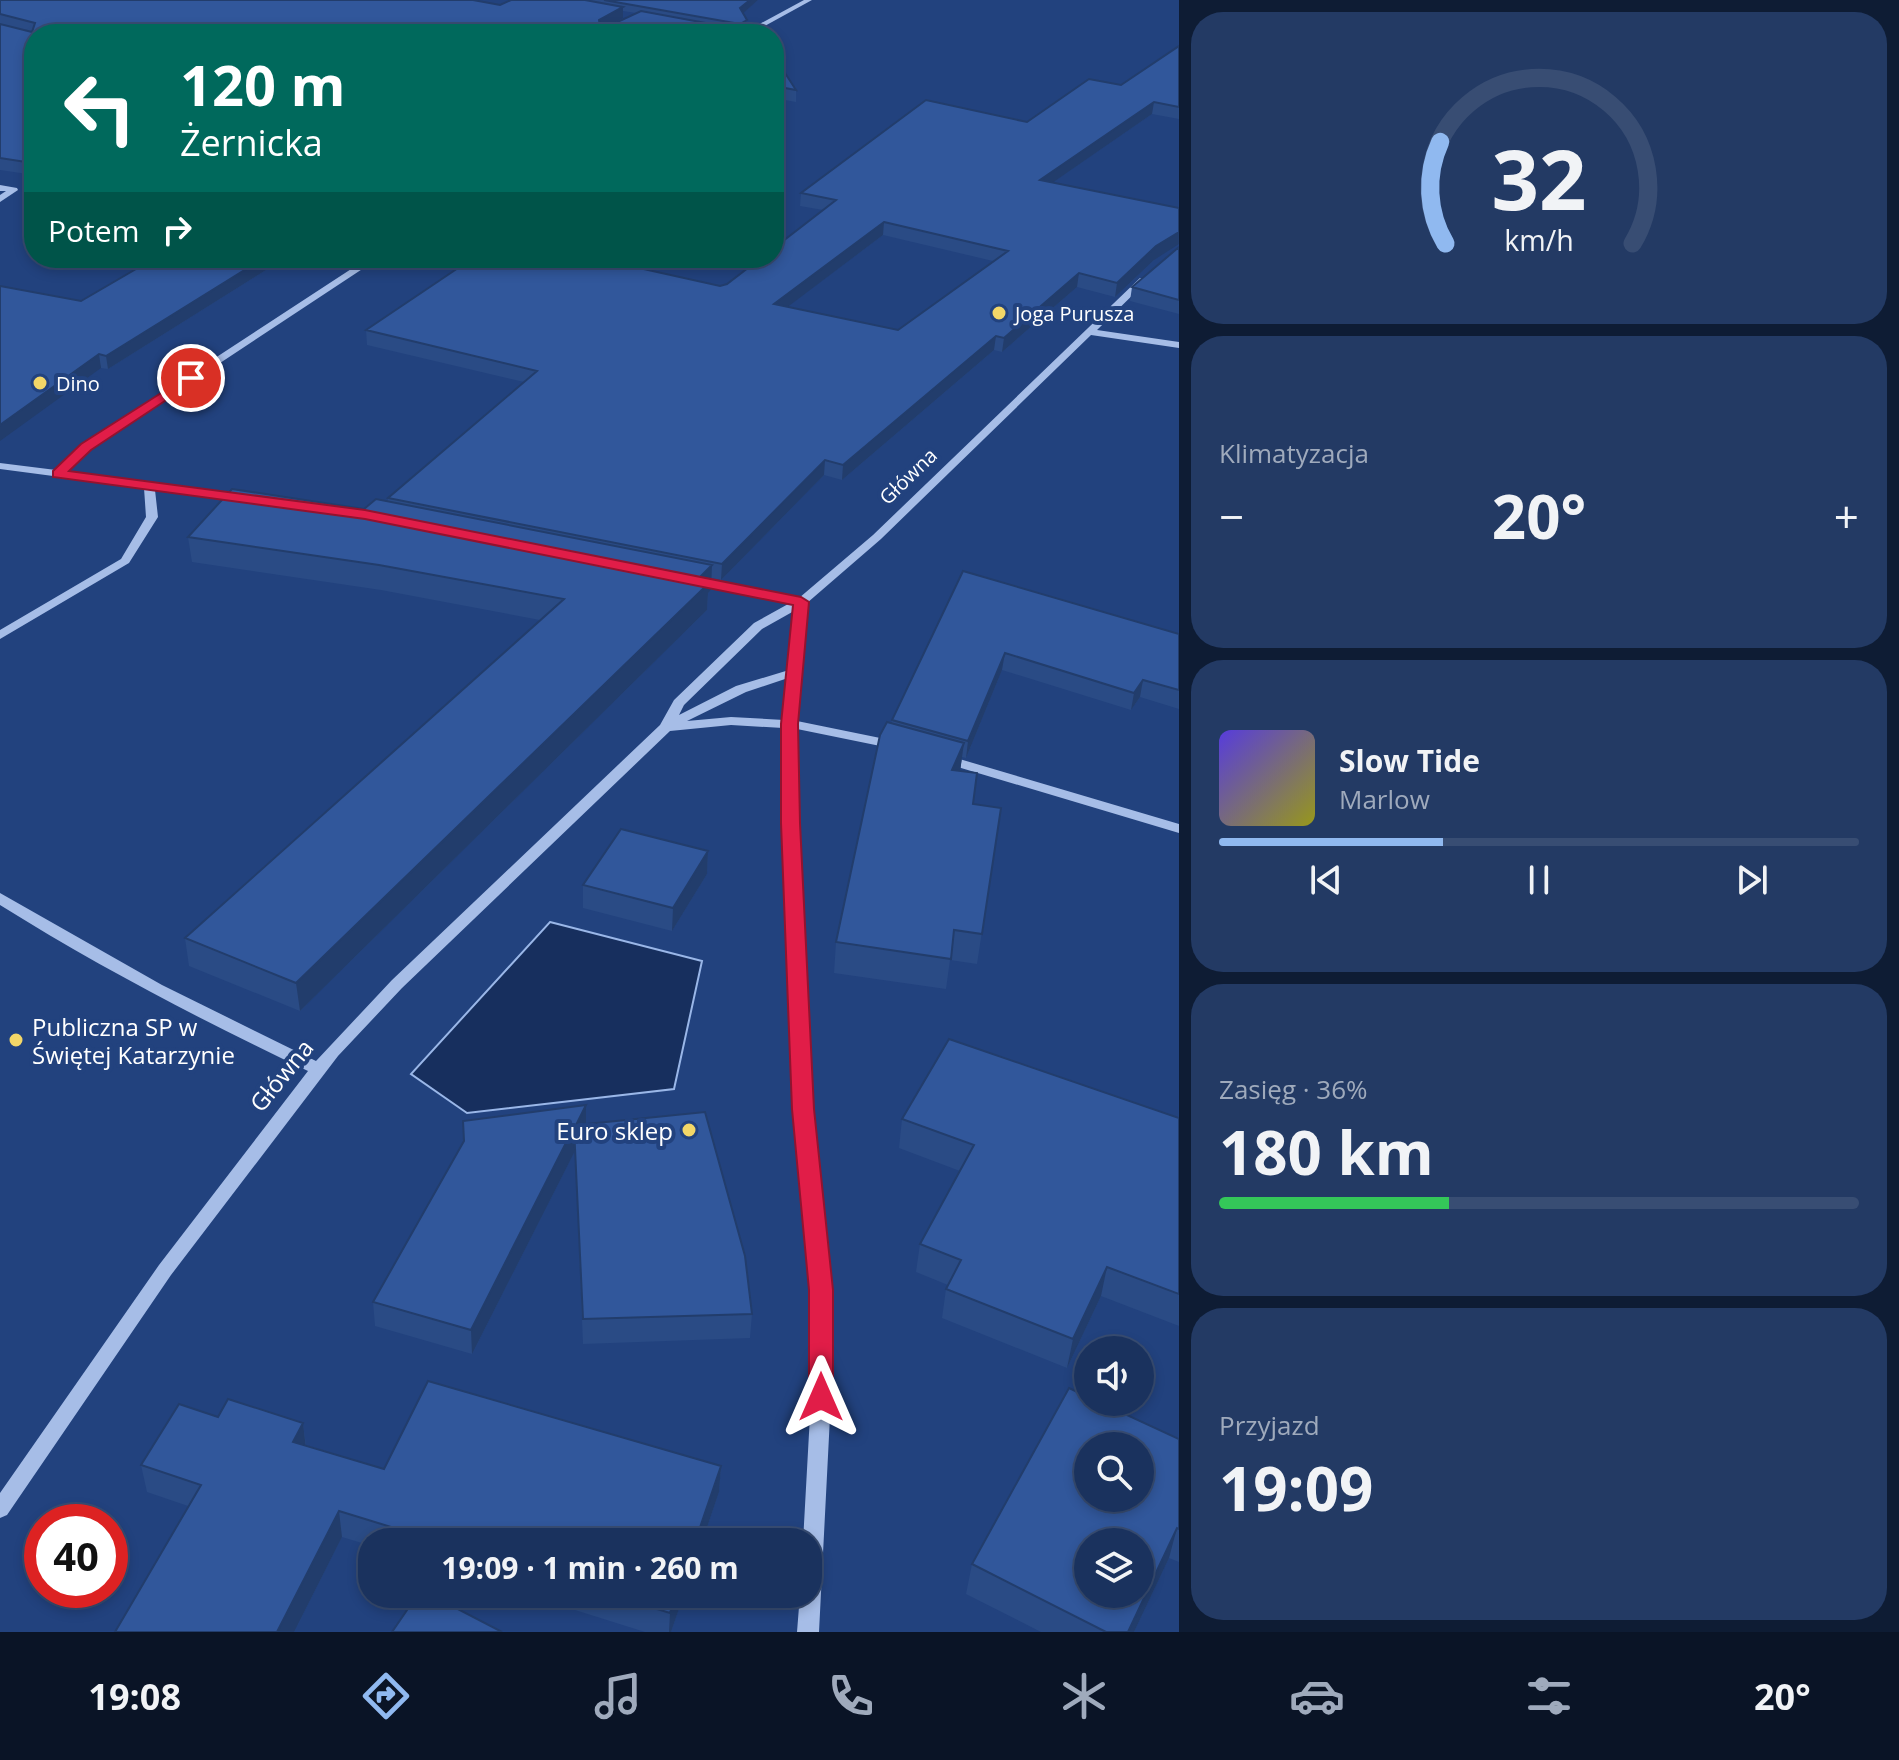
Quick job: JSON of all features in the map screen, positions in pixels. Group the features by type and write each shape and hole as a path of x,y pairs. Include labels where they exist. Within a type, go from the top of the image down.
{"street":[{"path":"764,24 809,0"},
{"path":"0,188 14,190 0,199"},
{"path":"58,474 86,447 359,268"},
{"name":"Główna","path":"666,727 679,703 758,626 801,602 877,537 1149,274"},
{"path":"1088,332 1179,345"},
{"path":"0,466 258,500"},
{"path":"0,635 125,561 152,517 149,484"},
{"path":"679,578 801,602 790,724 802,1093 821,1290 821,1397 808,1632"},
{"name":"Główna","path":"0,1509 183,1246 318,1069 397,984 666,727 741,689 795,672"},
{"path":"666,727 731,721 790,724 914,750"},
{"path":"929,755 1179,829"},
{"path":"0,898 47,928 138,977 318,1069"}],"water":[{"path":"550,922 702,961 674,1089 467,1113 411,1074"}],"building":[{"path":"0,0 473,0 500,5 511,0 585,0 623,7 599,20 600,24 35,24 0,14"},
{"path":"604,0 750,0 740,8 747,20 740,24"},
{"path":"641,11 711,24 613,24"},
{"path":"0,24 24,30 24,162 0,158"},
{"path":"1179,46 1179,107 1154,102 1040,180 1179,208 1179,232 1156,246 1117,283 1079,273 1004,338 996,336 843,465 825,460 722,564 388,498 537,371 366,330 458,268 639,268 720,286 748,268 784,268 784,240 836,200 801,193 926,100 1027,122 1089,79 1121,85","holes":["884,222 1008,251 898,330 774,304"]},
{"path":"784,71 796,90 784,88"},
{"path":"1179,247 1179,300 1132,287"},
{"path":"138,268 248,268 106,356 99,354 0,425 0,286 81,301"},
{"path":"232,489 364,509 376,499 712,565 695,582 708,584 296,983 185,938 564,599 379,565 188,537"},
{"path":"963,571 1179,634 1179,690 1143,680 1134,693 1005,653 968,741 892,720"},
{"path":"887,722 964,743 952,770 977,773 973,804 1001,808 982,934 954,930 951,959 836,942 880,735"},
{"path":"621,829 708,851 673,908 583,885"},
{"path":"949,1039 1179,1118 1179,1294 1107,1267 1073,1339 946,1289 961,1260 920,1244 974,1145 902,1119"},
{"path":"586,1105 576,1125 705,1112 745,1256 752,1314 583,1319 574,1127 471,1330 373,1302 464,1141 463,1121"},
{"path":"428,1381 721,1466 700,1528 394,1528 339,1511 277,1632 115,1632 201,1485 141,1465 179,1404 218,1417 228,1399 303,1423 293,1442 384,1469"},
{"path":"1069,1388 1074,1390 1074,1416 1129,1416 1179,1439 1179,1529 1154,1577 1154,1528 1074,1528 1074,1608 1139,1608 1128,1632 1106,1632 972,1564"},
{"path":"408,1608 456,1608 502,1632 392,1632"},
{"path":"654,1608 672,1608 670,1613"}],"place":[{"name":"Joga Purusza","path":"999,313"},
{"name":"Dino","path":"40,383"},
{"name":"Publiczna SP w Świętej Katarzynie","path":"16,1040"},
{"name":"Euro sklep","path":"689,1130"}],"route":[{"path":"191,378 86,447 58,474 365,515 801,602 790,724 791,823 803,1109 821,1290 821,1397"}]}
